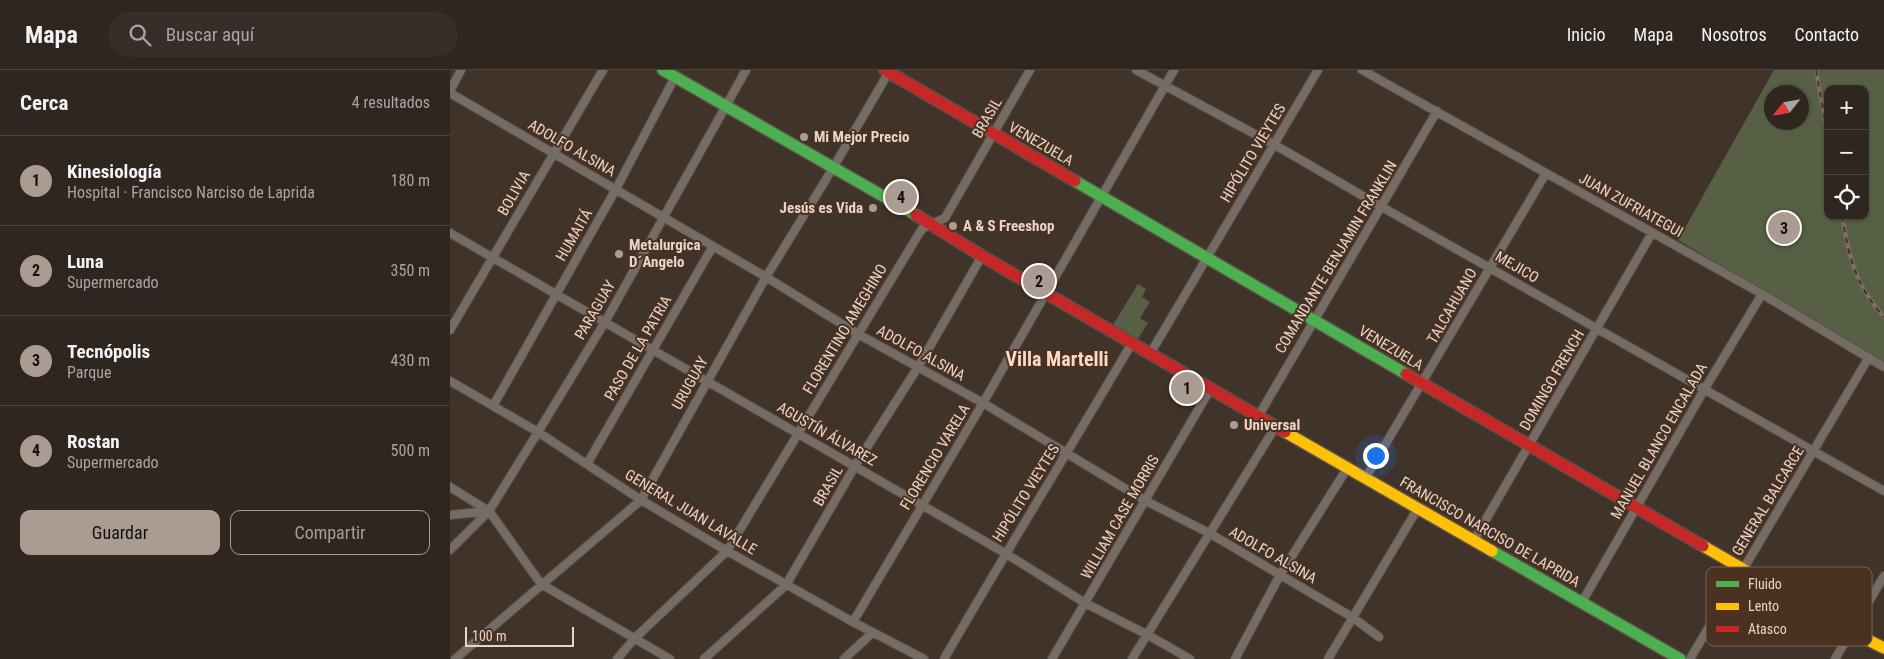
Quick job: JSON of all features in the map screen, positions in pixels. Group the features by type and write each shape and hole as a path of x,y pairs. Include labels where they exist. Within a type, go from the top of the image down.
{"main road":[{"name":"FRANCISCO NARCISO DE LAPRIDA","path":"663,70 931,224 1150,354 1680,659"},
{"name":"VENEZUELA","path":"888,71 1422,384 1739,567"},
{"name":"VENEZUELA","path":"1872,642 1884,648"}],"street":[{"path":"450,92 461,70"},
{"name":"BOLIVIA","path":"450,330 603,70"},
{"name":"PARAGUAY","path":"450,550 489,511 538,432 605,322 746,70"},
{"name":"BRASIL","path":"931,224 945,218 1030,70"},
{"name":"MEJICO","path":"1136,70 1275,145 1884,491"},
{"name":"FLORENCIO VARELA","path":"853,622 983,402 1174,70"},
{"name":"HIPÓLITO VIEYTES","path":"1150,354 1318,70"},
{"name":"JUAN ZUFRIATEGUI","path":"1362,70 1762,294 1884,367"},
{"name":"URUGUAY","path":"455,659 641,500 766,277 833,168 888,71"},
{"name":"HUMAITÁ","path":"493,406 616,189 675,77"},
{"name":"ADOLFO ALSINA","path":"450,92 714,246 858,334 983,402 1146,501 1209,534 1352,616 1379,636"},
{"name":"COMANDANTE BENJAMIN FRANKLIN","path":"1258,415 1437,111"},
{"name":"TALCAHUANO","path":"1366,478 1546,173"},
{"name":"FLORENTINO AMEGHINO","path":"617,659 635,638 727,551 920,232 931,224"},
{"name":"AGUSTÍN ÁLVAREZ","path":"450,233 1005,553 1086,603 1190,659"},
{"name":"DOMINGO FRENCH","path":"1474,540 1652,233"},
{"name":"PASO DE LA PATRIA","path":"587,464 714,246"},
{"name":"BRASIL","path":"704,659 786,585 855,466 918,367 982,256"},
{"name":"MANUEL BLANCO ENCALADA","path":"1582,602 1704,390 1762,294"},
{"name":"HIPÓLITO VIEYTES","path":"944,659 1005,553 1067,454 1132,343"},
{"name":"GENERAL BALCARCE","path":"1744,567 1868,357"},
{"name":"GENERAL JUAN LAVALLE","path":"450,381 538,432 641,500 727,551 872,633 924,659"},
{"name":"WILLIAM CASE MORRIS","path":"1052,659 1211,388"},
{"path":"1132,659 1276,426"},
{"path":"1235,659 1280,575 1348,468"},
{"path":"450,487 489,511 541,584 670,659"},
{"path":"1328,659 1418,508"},
{"path":"450,515 489,511"},
{"path":"1872,597 1884,576"},
{"name":"GENERAL BALCARCE","path":"1690,659 1706,632"},
{"path":"844,659 872,633"},
{"path":"1835,659 1843,646"}],"green space":[{"path":"1774,70 1884,70 1884,364 1678,240 1764,88 1764,130 1809,130 1809,85 1766,85"},
{"path":"1138,284 1146,289 1142,297 1150,302 1140,318 1148,323 1138,339 1113,325"}],"railway":[{"path":"1816,70 1827,130"},
{"path":"1843,220 1847,245 1860,282 1884,317"}],"traffic: fast":[{"path":"663,70 916,215"},
{"path":"1075,181 1406,374"},
{"path":"1492,551 1680,659"}],"traffic: slow":[{"path":"1285,432 1492,551"},
{"path":"1703,546 1739,567"},
{"path":"1872,642 1884,648"}],"traffic: jam":[{"path":"885,70 1075,181"},
{"path":"916,215 982,256 1285,432"},
{"path":"1406,374 1703,546"}],"place":[{"name":"Mi Mejor Precio","path":"804,137"},
{"name":"Rostan","path":"901,197"},
{"name":"Jesús es Vida","path":"873,208"},
{"name":"A & S Freeshop","path":"953,226"},
{"name":"Tecnópolis","path":"1784,228"},
{"name":"Metalurgica D´Angelo","path":"619,254"},
{"name":"Luna","path":"1039,281"},
{"name":"Kinesiología","path":"1187,388"},
{"name":"Universal","path":"1234,425"}],"district":[{"name":"Villa Martelli","path":"1057,359"}]}
